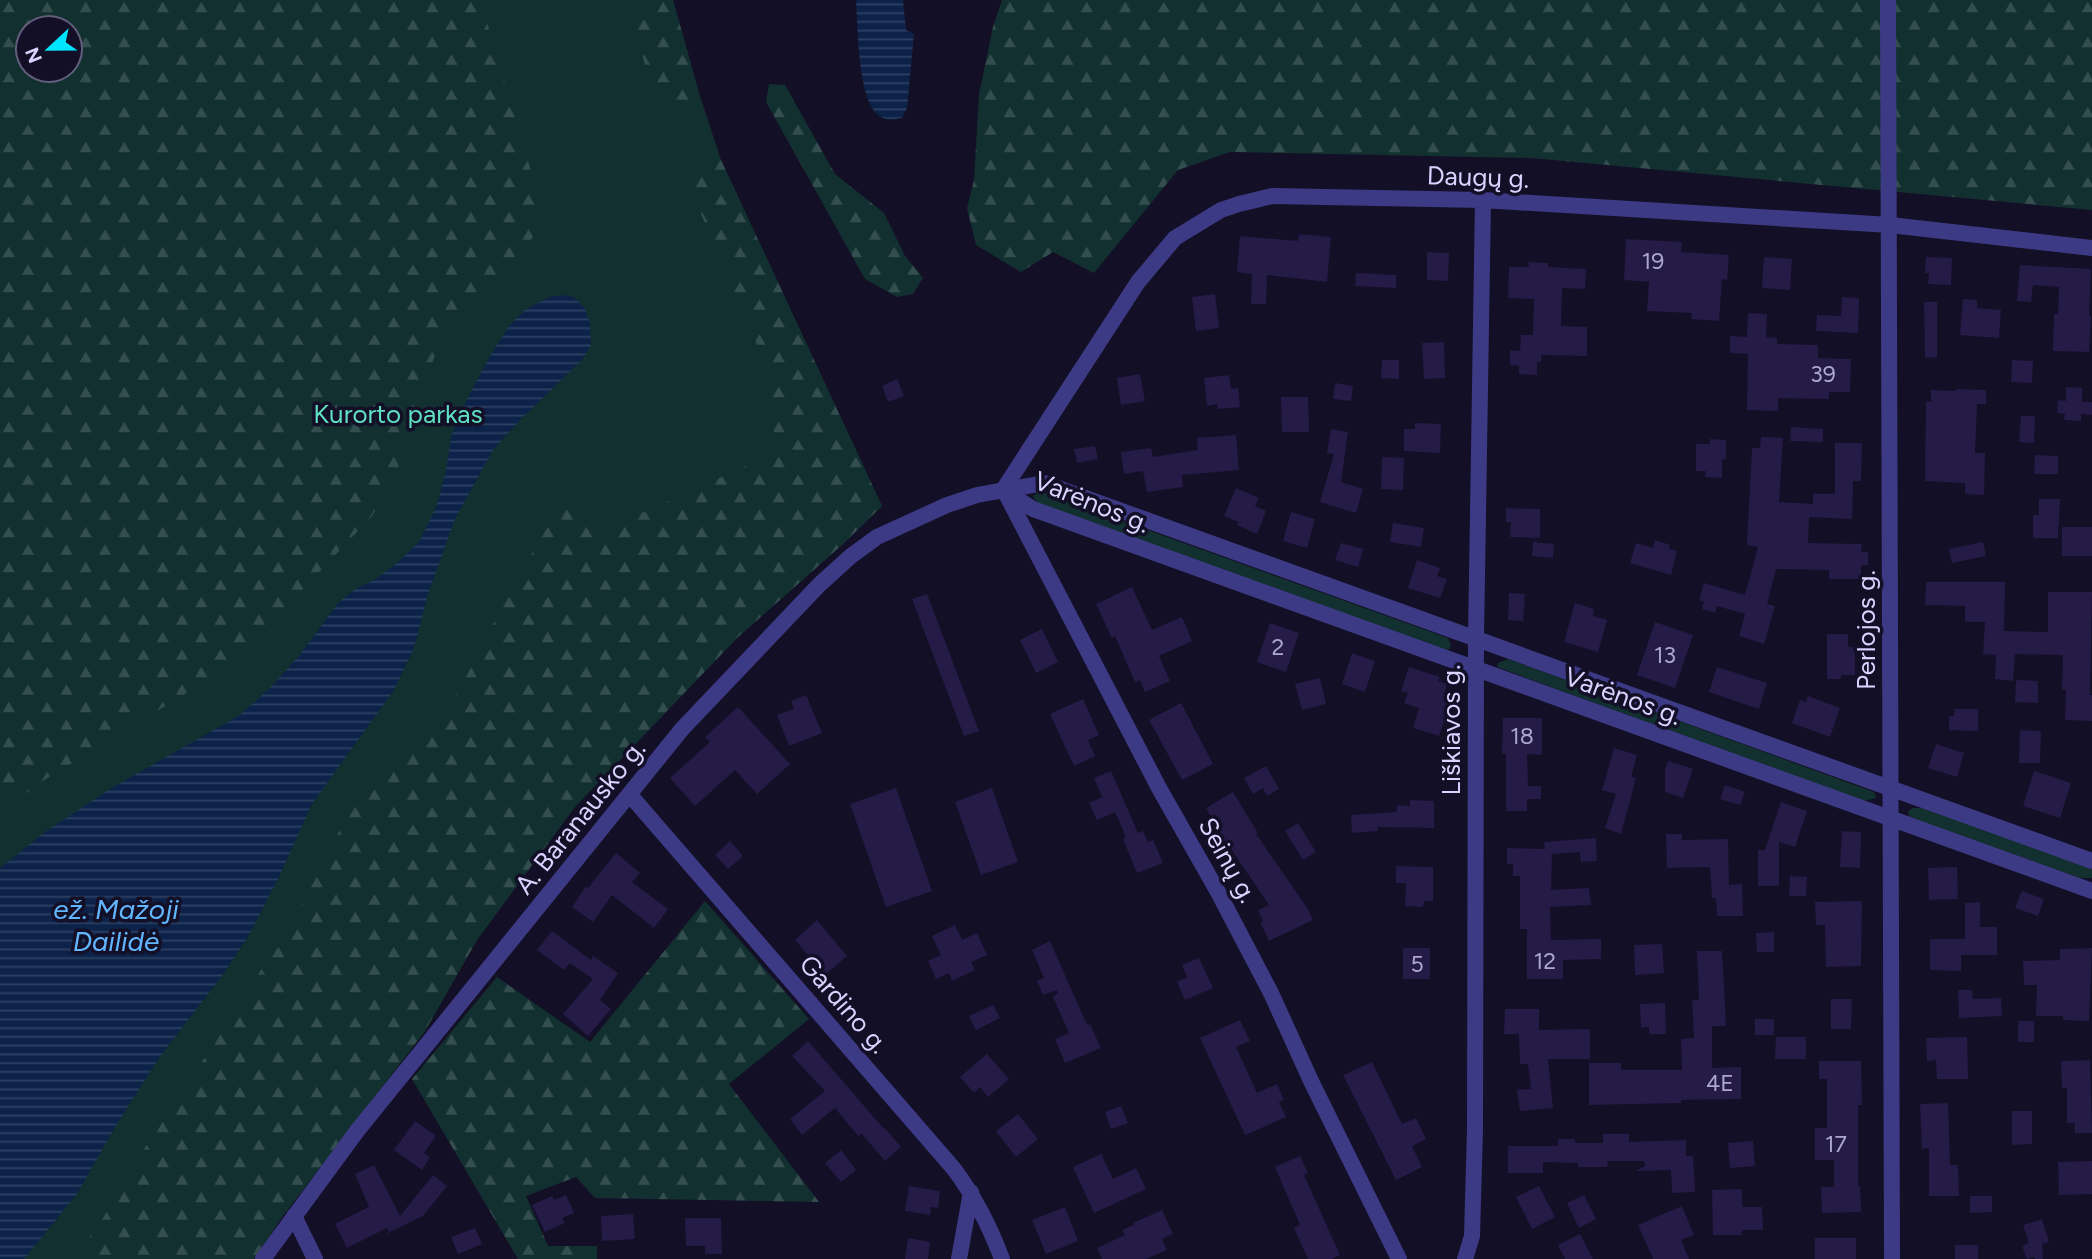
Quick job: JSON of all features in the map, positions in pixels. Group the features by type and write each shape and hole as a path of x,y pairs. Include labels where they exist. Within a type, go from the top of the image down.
{"street":[{"name":"Perlojos g.","path":"1888,0 1892,1259"},
{"name":"Daugų g.","path":"1003,490 1138,282 1175,238 1205,218 1239,204 1272,196 1483,200 1890,225 2092,248"},
{"name":"Liškiavos g.","path":"1465,1259 1472,1236 1475,1129 1476,639 1483,200"},
{"name":"Varėnos g.","path":"1003,490 1044,484 2092,861"},
{"name":"Varėnos g.","path":"1003,490 1034,509 2092,891"},
{"name":"A. Baranausko g.","path":"263,1259 357,1131 682,729 819,585 877,537 947,505 1003,490"},
{"name":"Seinų g.","path":"1003,490 1159,788 1266,982 1311,1081 1399,1259"},
{"name":"Gardino g.","path":"630,795 903,1109 971,1192 1002,1259"},
{"path":"958,1259 971,1192"},
{"path":"295,1216 315,1259"}],"green space":[{"name":"Kurorto parkas","path":"0,0 673,0 721,160 882,506 737,638 574,808 477,940 425,1031 282,1217 254,1259 0,1259"},
{"path":"0,0 489,0 486,19 537,191 534,236 467,312 434,358 397,471 372,516 241,655 188,692 41,782 0,812"},
{"path":"627,0 673,0 700,97 657,108"},
{"path":"1002,0 2092,0 2092,210 1531,158 1230,152 1178,170 1094,273 1053,252 1021,272 976,245 967,208 974,180 979,94 993,27"},
{"path":"769,84 785,85 835,174 884,213 905,256 923,278 913,294 897,297 865,279 766,102"},
{"path":"721,160 882,506 737,638 574,808 477,940 425,1031 282,1217 254,1259 73,1259 100,1223 144,1149 302,905 356,798 459,691 511,589 558,509 567,504 588,509 598,524 645,512 761,459 774,432 769,373 684,174"},
{"path":"1037,492 1448,638 1451,646 1446,650 1038,503 1033,497"},
{"path":"1508,659 1874,792 1876,798 1863,801 1497,667 1498,663"},
{"path":"1923,808 2092,869 2092,878 2080,878 1909,817 1908,811"},
{"path":"705,901 809,1019 729,1084 819,1202 595,1198 576,1177 526,1196 548,1246 597,1246 597,1259 518,1259 412,1079 497,977 590,1042"}],"water":[{"path":"856,0 903,0 906,30 914,34 907,108 902,118 881,117 867,97 860,63"},
{"name":"ež. Mažoji Dailidė","path":"560,295 574,297 584,307 590,323 591,345 582,360 493,450 455,519 428,594 414,648 394,690 312,804 249,935 222,976 161,1055 118,1122 77,1194 24,1259 0,1259 0,868 45,832 110,789 240,715 270,688 299,656 338,603 397,563 419,542 437,505 452,433 490,356 509,326 525,310 547,298"}],"building":[{"path":"1299,234 1331,237 1327,282 1267,275 1266,304 1251,304 1252,274 1237,272 1240,236 1298,241"},
{"path":"1626,239 1682,242 1681,252 1729,255 1727,280 1722,279 1719,321 1691,319 1692,313 1647,311 1649,282 1624,280"},
{"path":"1427,252 1449,253 1448,281 1427,280"},
{"path":"1764,257 1792,259 1790,290 1762,288"},
{"path":"1926,257 1952,258 1951,285 1928,284 1929,273 1925,273"},
{"path":"1528,262 1548,263 1548,267 1586,269 1585,289 1562,288 1561,326 1587,327 1587,356 1541,355 1541,362 1537,362 1537,375 1519,374 1519,366 1510,365 1510,350 1520,351 1521,335 1533,335 1534,299 1508,298 1509,267 1529,267"},
{"path":"2020,265 2091,269 2089,352 2053,351 2054,314 2058,314 2059,287 2033,285 2031,302 2017,301"},
{"path":"1356,273 1396,275 1396,288 1355,286"},
{"path":"1215,294 1219,328 1196,331 1192,297"},
{"path":"1842,297 1859,298 1858,333 1816,331 1817,315 1841,316"},
{"path":"1963,299 1977,300 1977,308 2001,310 1999,338 1960,335"},
{"path":"1924,302 1937,302 1937,357 1925,358"},
{"path":"1748,313 1767,314 1766,337 1777,338 1777,344 1818,345 1818,358 1851,359 1850,392 1829,392 1829,399 1778,398 1778,411 1747,410 1748,354 1730,353 1730,336 1747,337"},
{"path":"1444,342 1445,378 1424,379 1422,343"},
{"path":"1382,360 1399,360 1399,379 1381,378"},
{"path":"2012,360 2033,361 2032,383 2011,382"},
{"path":"1140,374 1145,401 1121,405 1117,378"},
{"path":"1229,375 1231,389 1238,388 1240,407 1218,409 1217,404 1207,406 1204,378"},
{"path":"897,379 904,396 888,402 882,386"},
{"path":"1335,383 1353,386 1351,401 1333,399"},
{"path":"2066,387 2082,388 2082,402 2092,402 2092,415 2081,414 2081,421 2064,420 2065,414 2057,413 2058,400 2066,401"},
{"path":"1931,390 1986,390 1986,404 1977,404 1975,453 1985,453 1984,495 1965,494 1965,483 1925,481 1926,401 1931,402"},
{"path":"1281,397 1308,397 1309,432 1282,432"},
{"path":"2021,416 2035,416 2034,443 2019,442"},
{"path":"1415,423 1441,424 1440,453 1404,451 1404,429 1415,429"},
{"path":"1791,427 1823,429 1823,442 1790,441"},
{"path":"1331,429 1348,432 1341,482 1363,489 1356,513 1320,502 1334,454 1327,453"},
{"path":"1236,435 1239,470 1182,475 1183,487 1147,492 1143,471 1124,474 1121,452 1151,448 1153,457 1198,450 1197,438"},
{"path":"1761,437 1783,438 1779,502 1813,504 1813,494 1835,494 1835,443 1862,443 1861,481 1853,481 1852,519 1809,517 1808,543 1862,544 1861,552 1868,552 1868,565 1861,565 1861,579 1829,579 1829,570 1776,569 1767,604 1775,606 1764,644 1739,636 1745,614 1717,606 1715,613 1702,609 1704,602 1699,600 1704,583 1745,595 1758,547 1747,545 1752,448 1760,448"},
{"path":"1710,439 1726,440 1722,478 1705,477 1706,471 1696,471 1696,444 1710,444"},
{"path":"1095,446 1098,459 1077,463 1074,449"},
{"path":"2035,455 2058,456 2058,474 2034,474"},
{"path":"1382,457 1404,458 1403,490 1381,489"},
{"path":"1236,488 1259,498 1255,506 1266,511 1257,534 1224,516"},
{"path":"2039,499 2060,499 2058,538 2033,538 2033,515 2039,515"},
{"path":"1506,508 1540,509 1540,538 1510,537 1511,522 1506,522"},
{"path":"1291,512 1315,519 1307,548 1283,541"},
{"path":"1393,523 1424,528 1421,547 1390,542"},
{"path":"2062,527 2092,527 2092,556 2062,556"},
{"path":"1655,540 1670,545 1669,549 1677,551 1671,575 1630,563 1636,543 1653,548"},
{"path":"1533,542 1554,544 1553,558 1532,556"},
{"path":"1983,542 1986,556 1952,563 1949,549"},
{"path":"1341,543 1363,549 1358,567 1335,560"},
{"path":"1417,560 1440,568 1437,576 1447,579 1440,598 1408,588"},
{"path":"1926,582 2005,582 2004,631 2048,632 2048,592 2092,592 2092,721 2065,720 2063,655 2015,654 2013,681 1995,679 1996,655 1983,654 1985,622 1965,622 1965,606 1925,605"},
{"path":"1132,587 1152,630 1182,617 1192,641 1159,656 1170,681 1145,692 1140,680 1135,682 1115,636 1112,638 1096,604"},
{"path":"1509,593 1525,594 1523,621 1508,620"},
{"path":"927,594 979,731 964,736 912,599"},
{"path":"1575,603 1594,609 1593,616 1607,620 1598,652 1564,642"},
{"path":"1655,622 1693,635 1675,688 1637,675"},
{"path":"1270,623 1299,633 1286,672 1257,662"},
{"path":"1042,629 1058,662 1036,673 1020,640"},
{"path":"1827,634 1848,634 1848,647 1855,647 1855,675 1827,679"},
{"path":"1352,653 1375,661 1365,692 1342,684"},
{"path":"1409,667 1440,677 1438,681 1447,684 1443,699 1451,701 1439,736 1413,728 1419,708 1404,703 1408,693 1401,691"},
{"path":"1717,667 1767,683 1759,709 1709,692"},
{"path":"1320,678 1326,704 1302,710 1295,684"},
{"path":"2016,680 2038,681 2038,703 2015,702"},
{"path":"806,695 822,733 789,746 777,715 794,709 791,701"},
{"path":"1808,696 1840,708 1830,737 1792,723 1800,700 1806,702"},
{"path":"1083,699 1099,735 1088,740 1095,756 1074,766 1050,714"},
{"path":"1181,703 1213,764 1182,780 1149,720"},
{"path":"738,707 790,764 757,794 735,770 695,806 670,778 710,742 705,737"},
{"path":"1954,709 1978,709 1978,731 1949,730 1949,716 1954,716"},
{"path":"1503,718 1542,718 1542,755 1527,754 1528,786 1541,786 1541,799 1527,799 1527,811 1506,811 1506,754 1502,754"},
{"path":"2020,730 2041,731 2040,763 2019,763"},
{"path":"1936,744 1964,753 1957,777 1928,768"},
{"path":"1614,748 1637,755 1631,777 1636,778 1621,834 1605,828 1616,794 1602,790"},
{"path":"1668,761 1693,769 1683,798 1665,792 1665,770"},
{"path":"1266,766 1279,789 1267,796 1263,788 1253,794 1244,778"},
{"path":"1111,771 1138,833 1143,831 1148,842 1153,840 1163,863 1137,873 1115,812 1097,820 1089,803 1102,797 1094,778"},
{"path":"2034,771 2071,783 2060,818 2023,806"},
{"path":"1725,785 1745,792 1740,805 1720,799"},
{"path":"896,788 932,891 886,907 850,804"},
{"path":"992,788 1018,862 981,875 955,802"},
{"path":"1233,792 1258,833 1256,834 1313,920 1269,941 1260,922 1263,921 1258,910 1269,905 1231,849 1225,853 1210,829 1216,826 1206,808"},
{"path":"1410,800 1434,801 1434,828 1377,827 1378,831 1352,833 1351,815 1397,812 1397,805 1410,806"},
{"path":"1781,802 1807,811 1795,847 1779,842 1779,886 1758,886 1758,850 1765,850"},
{"path":"1298,823 1316,852 1303,860 1285,831"},
{"path":"1842,831 1861,832 1860,868 1840,867"},
{"path":"1666,834 1682,834 1682,840 1728,839 1729,885 1742,884 1743,916 1717,916 1716,898 1712,898 1710,867 1667,868"},
{"path":"1596,838 1597,861 1581,862 1580,852 1552,854 1551,890 1589,888 1591,905 1550,907 1551,940 1601,939 1601,959 1563,960 1563,979 1527,979 1527,929 1520,929 1520,876 1513,876 1513,864 1507,864 1507,848 1545,849 1544,842"},
{"path":"730,841 743,856 728,869 715,855"},
{"path":"616,853 640,873 632,882 668,909 654,928 612,895 593,922 572,907 586,886 588,888"},
{"path":"1396,866 1433,867 1433,901 1424,901 1423,907 1405,906 1406,883 1396,883"},
{"path":"1957,867 1958,899 1929,900 1928,868"},
{"path":"1790,876 1807,877 1806,896 1789,896"},
{"path":"2022,891 2044,899 2038,916 2015,908"},
{"path":"1862,901 1861,966 1826,967 1825,925 1816,925 1815,902"},
{"path":"1980,902 1980,927 1997,927 1997,955 1961,955 1961,971 1930,970 1930,939 1965,939 1965,903"},
{"path":"817,920 847,956 825,975 795,940"},
{"path":"955,925 962,940 977,933 987,955 971,962 975,970 952,981 949,973 936,979 928,961 941,955 932,936"},
{"path":"552,931 591,960 593,956 618,973 600,1000 611,1009 588,1036 563,1014 593,979 570,963 564,970 537,950"},
{"path":"1774,932 1774,952 1757,952 1756,933"},
{"path":"1050,941 1087,1025 1090,1024 1101,1048 1065,1063 1055,1039 1069,1033 1053,997 1058,993 1057,990 1043,995 1037,981 1044,978 1032,950"},
{"path":"1662,944 1664,973 1635,975 1634,945"},
{"path":"1403,948 1430,948 1430,979 1403,979"},
{"path":"2092,948 2089,1021 2063,1020 2063,1016 2036,1016 2037,985 2024,985 2023,961 2060,960 2060,949"},
{"path":"1697,951 1722,951 1726,1026 1712,1026 1712,1068 1741,1067 1741,1099 1589,1105 1589,1063 1621,1063 1621,1070 1682,1070 1681,1039 1694,1038 1692,1000 1699,1000"},
{"path":"1199,958 1213,988 1185,1000 1177,982 1187,977 1182,965"},
{"path":"1958,990 1972,990 1973,999 2001,998 2002,1016 1959,1018"},
{"path":"1831,999 1852,999 1851,1029 1831,1029"},
{"path":"1665,1003 1666,1034 1649,1034 1649,1027 1641,1028 1640,1004"},
{"path":"993,1005 1000,1018 976,1030 969,1016"},
{"path":"1505,1009 1539,1009 1539,1030 1590,1029 1590,1059 1548,1059 1553,1108 1520,1111 1517,1090 1531,1089 1528,1064 1520,1064 1519,1034 1504,1034"},
{"path":"1755,1019 1774,1019 1774,1035 1755,1035"},
{"path":"1240,1020 1250,1041 1236,1047 1257,1093 1277,1084 1284,1100 1279,1102 1286,1117 1245,1135 1200,1038"},
{"path":"2018,1021 2034,1021 2034,1042 2018,1042"},
{"path":"1776,1037 1806,1037 1806,1059 1775,1059"},
{"path":"1967,1037 1968,1079 1937,1079 1936,1060 1927,1061 1926,1038"},
{"path":"808,1041 901,1147 885,1161 861,1133 859,1137 835,1108 802,1135 790,1119 825,1091 792,1056"},
{"path":"987,1054 1009,1079 988,1097 980,1087 974,1093 960,1077"},
{"path":"2090,1060 2092,1133 2075,1133 2075,1123 2067,1123 2067,1088 2062,1088 2061,1061"},
{"path":"1819,1061 1861,1061 1858,1186 1861,1212 1822,1213 1821,1187 1834,1187 1834,1160 1815,1160 1815,1128 1827,1128 1827,1079 1819,1079"},
{"path":"1372,1062 1402,1124 1416,1118 1426,1139 1412,1146 1422,1167 1396,1180 1343,1075"},
{"path":"1948,1103 1950,1165 1958,1165 1959,1196 1929,1196 1929,1148 1922,1149 1920,1104"},
{"path":"1121,1106 1128,1123 1111,1129 1105,1112"},
{"path":"2012,1111 2032,1111 2032,1144 2012,1145"},
{"path":"1018,1114 1038,1139 1016,1157 996,1131"},
{"path":"415,1121 436,1136 424,1153 430,1157 422,1170 394,1150"},
{"path":"1603,1134 1629,1134 1629,1142 1686,1140 1686,1156 1693,1156 1695,1192 1672,1193 1671,1170 1635,1171 1645,1166 1644,1161 1608,1161 1607,1167 1578,1167 1578,1163 1543,1162 1543,1173 1508,1173 1508,1146 1558,1146 1558,1139 1575,1139 1575,1143 1603,1143"},
{"path":"1753,1141 1755,1166 1730,1168 1728,1143"},
{"path":"841,1150 856,1170 841,1182 825,1163"},
{"path":"1101,1154 1113,1179 1136,1168 1146,1189 1094,1213 1073,1167"},
{"path":"1300,1156 1308,1173 1304,1175 1340,1255 1332,1259 1308,1259 1294,1228 1300,1225 1275,1167"},
{"path":"2092,1161 2092,1194 2059,1195 2058,1162"},
{"path":"374,1165 400,1216 433,1175 447,1186 423,1216 386,1234 389,1230 387,1228 347,1248 335,1224 369,1207 355,1174"},
{"path":"909,1186 940,1191 938,1208 931,1207 930,1215 905,1211"},
{"path":"1539,1186 1555,1217 1532,1229 1516,1197"},
{"path":"1742,1189 1742,1207 1762,1207 1763,1230 1742,1230 1742,1235 1713,1235 1712,1190"},
{"path":"566,1195 574,1213 562,1218 565,1223 545,1232 532,1205 552,1196 554,1200"},
{"path":"1584,1195 1596,1219 1579,1228 1567,1203"},
{"path":"1970,1196 1992,1196 1992,1212 1970,1213"},
{"path":"1682,1206 1694,1235 1681,1240 1689,1259 1653,1259 1638,1225"},
{"path":"1065,1207 1078,1241 1046,1254 1032,1220"},
{"path":"1162,1210 1173,1234 1162,1239 1167,1250 1146,1259 1102,1259 1097,1248 1125,1235 1122,1230 1134,1225 1133,1223"},
{"path":"633,1214 635,1239 602,1241 601,1216"},
{"path":"685,1218 721,1218 722,1254 705,1254 705,1246 686,1246"},
{"path":"2042,1219 2049,1242 2042,1244 2043,1259 2027,1259 2022,1246 2029,1243 2023,1225"},
{"path":"475,1228 482,1244 458,1254 451,1237"},
{"path":"1580,1234 1593,1259 1565,1259 1558,1245"},
{"path":"908,1238 930,1242 928,1259 905,1259"},
{"path":"1815,1238 1856,1238 1856,1259 1815,1259"},
{"path":"1955,1245 1978,1245 1978,1259 1955,1259"}]}
